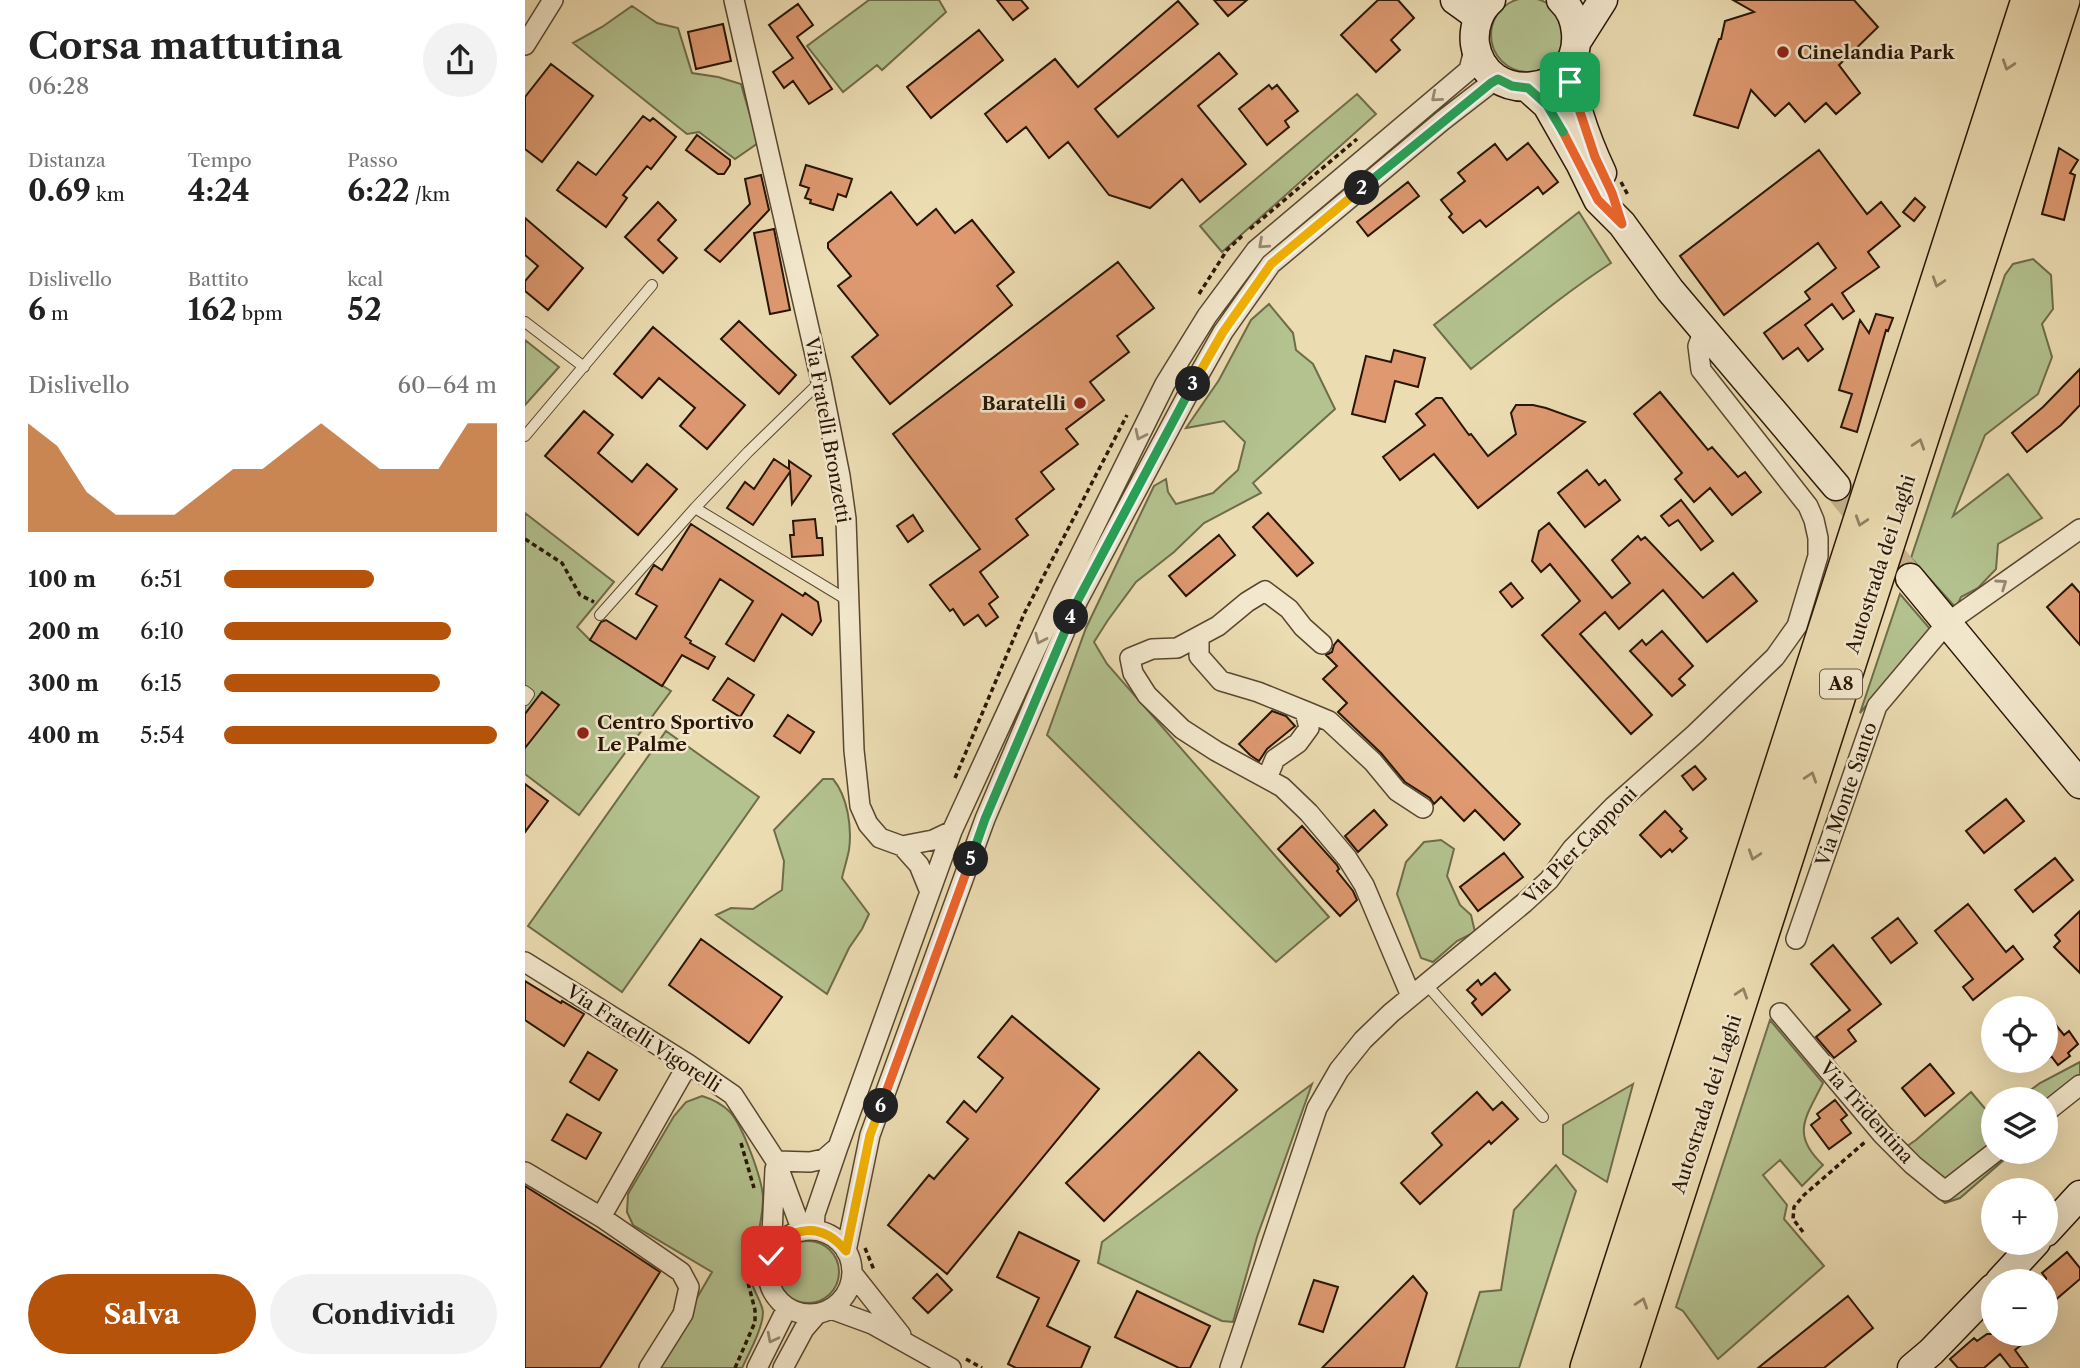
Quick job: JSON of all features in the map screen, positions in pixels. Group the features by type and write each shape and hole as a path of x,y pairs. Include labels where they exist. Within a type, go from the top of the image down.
{"highway":[{"name":"Autostrada dei Laghi","path":"1588,1368 2029,0"},
{"name":"Autostrada dei Laghi","path":"1621,1368 2061,0"}],"street":[{"path":"525,45 553,0"},
{"name":"Via Fratelli Bronzetti","path":"734,0 821,381 840,476 846,519 856,777 860,806 868,824 880,838 902,846 919,865 930,892"},
{"path":"1455,0 1481,22 1480,58 1487,70 1512,86 1528,88 1556,78 1603,0"},
{"path":"1561,0 1568,6 1576,23 1570,82 1575,101 1595,157 1612,193 1627,214 1664,282 1836,486"},
{"path":"808,1231 952,831 1068,580 1165,384 1207,316 1256,250 1469,70 1481,22"},
{"path":"846,1251 870,1135 985,819 1078,600 1188,394 1223,332 1271,264 1441,121 1498,79"},
{"path":"1528,88 1547,105 1598,200 1627,214"},
{"name":"Via Pier Capponi","path":"1230,1368 1317,1108 1339,1070 1363,1040 1391,1013 1549,880 1572,849 1614,806 1695,734 1775,657 1797,626 1818,556 1814,520 1808,506 1701,370 1698,346 1705,330"},
{"name":"Via Monte Santo","path":"1796,939 1877,706 1947,623 2080,529"},
{"path":"1910,578 2080,784"},
{"path":"1322,644 1303,627 1289,609 1265,592 1247,602 1218,626 1177,648 1152,649 1130,658 1133,673 1147,695 1182,729 1282,787 1309,813 1347,858 1364,884 1419,990"},
{"path":"1199,637 1199,656 1220,681 1258,692 1329,721 1373,762 1397,791 1423,808"},
{"path":"1266,778 1275,759 1299,743 1309,728 1305,711"},
{"path":"902,846 933,840 952,831"},
{"name":"Via Fratelli Vigorelli","path":"525,962 733,1095 776,1161 808,1231"},
{"name":"Via Tridentina","path":"1780,1013 1882,1134 1913,1165 1945,1191 1981,1163"},
{"path":"601,1217 688,1064"},
{"path":"2058,1102 2080,1085"},
{"path":"838,1147 824,1159 810,1162 776,1161 771,1256 767,1270 769,1285 776,1298 787,1308 802,1314 824,1312 872,1324 951,1368"},
{"path":"525,1172 601,1217 681,1272 689,1287 683,1314 649,1368"},
{"path":"2058,1219 2080,1195"},
{"path":"771,1256 778,1244 789,1236 808,1231 827,1234 838,1241 851,1261 849,1287 842,1300 804,1329 783,1368"},
{"path":"2011,1269 2024,1255"},
{"path":"852,1273 907,1342"},
{"path":"1912,1368 1981,1300"},
{"path":"757,1368 787,1308"}],"lane":[{"path":"525,436 652,285"},
{"path":"525,322 584,367"},
{"path":"603,612 695,508 821,381"},
{"path":"695,508 849,601"},
{"path":"525,691 529,694 525,700"},
{"path":"1419,990 1543,1117"}],"path":[{"path":"1615,172 1627,214"},
{"path":"525,539 562,563 580,595 603,612"},
{"path":"1803,1232 1793,1219 1794,1208 1804,1195 1863,1143 1882,1134"},
{"path":"741,1143 756,1196"},
{"path":"735,1368 755,1322 755,1310 745,1271 754,1229"}],"green space":[{"path":"1521,-1 1535,-1 1548,4 1559,15 1564,28 1564,42 1559,55 1548,66 1535,71 1521,71 1508,66 1497,55 1492,42 1492,28 1497,15 1508,4"},
{"path":"869,0 939,0 946,12 882,70 877,65 843,92 807,46"},
{"path":"632,6 657,23 678,28 692,73 741,84 758,143 735,159 699,132 687,134 573,43"},
{"path":"1357,94 1376,114 1222,252 1200,226"},
{"path":"1579,212 1611,263 1557,301 1471,369 1434,325"},
{"path":"2033,259 2051,275 2053,309 2042,324 2052,357 2038,394 1985,435 1953,516 2008,474 2042,518 1998,544 1996,569 1978,588 1961,597 1956,608 1911,558 2005,275 2013,264"},
{"path":"1269,304 1293,333 1296,350 1313,364 1335,409 1253,483 1261,493 1204,523 1174,552 1136,582 1094,642 1107,664 1329,917 1276,962 1047,735 1086,628 1154,486 1166,479 1168,492 1176,504 1213,493 1238,470 1245,442 1224,421 1186,428 1219,380 1251,320"},
{"path":"525,340 559,367 525,405"},
{"name":"Centro Sportivo Le Palme","path":"525,513 614,582 577,627 590,640 671,691 579,815 525,774"},
{"path":"1900,594 1931,630 1860,713"},
{"path":"666,731 759,797 622,992 528,926"},
{"path":"823,779 833,779 848,813 850,841 842,878 869,914 827,994 716,915 731,908 753,909 782,890 784,861 774,830"},
{"path":"1441,840 1454,849 1447,876 1460,905 1471,915 1475,932 1457,941 1433,962 1421,958 1397,894 1406,862 1424,842"},
{"path":"1770,1020 1823,1083 1807,1116 1804,1134 1813,1154 1823,1165 1802,1186 1780,1160 1763,1175 1787,1205 1784,1219 1824,1266 1718,1359 1683,1311 1676,1307"},
{"path":"2080,1062 2080,1091 2058,1111 2058,1087 2035,1087"},
{"path":"1312,1084 1257,1237 1233,1322 1222,1321 1098,1263 1102,1242"},
{"path":"1633,1084 1607,1182 1563,1154 1563,1125"},
{"path":"1971,1092 1981,1104 1981,1164 1999,1164 1960,1198 1945,1203 1891,1157 1916,1140"},
{"path":"702,1096 724,1107 735,1119 746,1140 759,1178 763,1207 751,1278 762,1307 761,1325 742,1368 656,1368 712,1272 633,1225 627,1212 628,1194 674,1116 686,1102"},
{"path":"1556,1165 1576,1191 1519,1368 1456,1368 1480,1292 1501,1290 1514,1210"},
{"path":"808,1241 830,1250 839,1272 830,1294 808,1303 786,1294 777,1272 786,1250"}],"building":[{"path":"997,0 1021,0 1028,8 1013,20"},
{"path":"1214,0 1247,0 1228,16"},
{"path":"1378,0 1398,0 1414,18 1391,40 1400,50 1376,72 1341,35"},
{"name":"Cinelandia Park","path":"1733,0 1854,0 1878,27 1839,65 1860,93 1836,114 1826,103 1805,122 1789,103 1775,116 1751,90 1738,128 1694,115 1725,21 1754,12"},
{"path":"1178,1 1198,24 1095,109 1118,137 1219,53 1237,74 1198,106 1246,164 1200,202 1182,179 1150,208 1109,195 1068,142 1049,158 1026,127 1007,142 985,114 1055,59 1078,87"},
{"path":"798,4 813,25 797,37 832,89 809,104 793,81 784,88 773,72 793,58 769,25"},
{"path":"723,24 731,61 696,69 688,32"},
{"path":"979,30 1003,60 931,118 907,87"},
{"path":"551,64 593,96 542,162 525,149 525,97"},
{"path":"1269,85 1272,89 1277,85 1298,111 1285,121 1289,127 1267,145 1239,109"},
{"path":"643,116 650,121 653,118 676,137 651,169 647,166 623,195 627,198 606,227 557,190 578,162 596,175"},
{"path":"697,135 730,160 724,174 718,174 686,150"},
{"path":"1528,143 1558,182 1543,194 1538,187 1486,227 1480,220 1463,233 1449,217 1452,214 1441,200 1465,181 1458,173 1495,144 1507,160"},
{"path":"2059,148 2078,160 2070,173 2075,175 2064,220 2042,214"},
{"path":"1819,150 1867,214 1881,202 1900,226 1868,252 1879,267 1842,293 1854,311 1843,319 1832,304 1805,325 1823,349 1808,361 1798,348 1783,359 1764,333 1810,299 1805,292 1836,268 1818,243 1724,315 1680,256"},
{"path":"806,165 852,179 846,197 838,194 833,210 810,203 811,200 805,198 809,188 800,185"},
{"path":"761,175 769,210 720,262 705,250 750,204 745,179"},
{"path":"1408,182 1419,196 1368,236 1357,222"},
{"path":"891,192 917,225 936,209 955,233 972,220 1014,272 997,286 1012,305 890,404 852,357 878,335 838,286 851,276 828,248 828,243"},
{"path":"1915,198 1925,207 1914,221 1903,212"},
{"path":"658,202 676,220 658,240 677,258 663,273 625,237"},
{"path":"525,218 583,268 548,310 525,291 525,281 538,266 525,255"},
{"path":"774,229 790,310 770,314 754,233"},
{"path":"1118,262 1154,308 1117,336 1129,352 1090,382 1104,400 1066,429 1078,444 1041,472 1054,489 1016,519 1028,535 980,572 998,597 989,604 998,617 986,626 978,615 964,625 930,585 980,549 893,434"},
{"path":"1876,314 1893,318 1888,331 1886,330 1857,432 1841,427 1852,394 1839,390 1860,320 1869,333"},
{"path":"739,321 796,375 779,394 721,339"},
{"path":"653,327 745,405 707,449 680,426 695,408 659,378 642,398 614,374"},
{"path":"1394,350 1425,358 1418,387 1395,381 1385,422 1352,414 1366,356 1391,362"},
{"path":"2080,369 2080,405 2061,425 2027,452 2012,433 2043,407"},
{"path":"1660,392 1708,450 1712,447 1738,477 1745,472 1761,492 1732,515 1710,488 1694,502 1675,479 1682,473 1634,414"},
{"path":"1436,398 1442,398 1488,456 1516,434 1511,413 1516,405 1546,408 1585,422 1478,508 1434,454 1400,480 1383,457 1425,425 1416,414"},
{"path":"584,411 613,435 598,453 632,482 647,464 677,489 638,535 545,456"},
{"path":"774,459 789,469 789,461 811,476 792,504 790,472 753,525 727,508 745,482 754,489"},
{"path":"1587,470 1599,485 1605,480 1620,500 1585,527 1558,493"},
{"path":"1681,500 1713,541 1701,550 1678,520 1669,526 1661,516"},
{"path":"1268,513 1313,563 1297,576 1253,527"},
{"path":"913,515 923,531 908,542 897,526"},
{"path":"815,519 817,538 822,538 823,555 792,557 790,535 794,535 793,521"},
{"path":"1549,523 1612,598 1630,583 1612,560 1638,536 1641,540 1645,537 1703,598 1733,573 1757,601 1707,642 1663,590 1619,629 1605,612 1580,634 1652,715 1631,734 1542,635 1580,601 1550,564 1541,572 1532,561 1539,531"},
{"path":"691,524 803,596 805,593 818,602 821,621 812,635 782,614 754,661 726,644 753,601 720,579 685,637 690,643 715,657 708,669 682,655 662,686 590,640 601,622 606,620 636,639 657,606 636,594 654,565 662,570"},
{"path":"1219,535 1235,555 1186,596 1169,576"},
{"path":"1511,583 1523,598 1512,607 1500,592"},
{"path":"2072,584 2080,593 2080,645 2047,607"},
{"path":"1662,631 1693,666 1679,679 1685,685 1672,696 1630,651 1642,640 1646,645"},
{"path":"1338,640 1520,824 1504,840 1475,810 1464,821 1441,797 1434,804 1430,798 1405,782 1381,753 1338,712 1347,703 1323,679 1337,666 1326,655 1332,652"},
{"path":"728,678 754,695 740,717 713,700"},
{"path":"542,692 559,705 525,748 525,714"},
{"path":"1272,711 1286,716 1295,726 1267,749 1259,761 1239,744"},
{"path":"788,715 814,732 800,753 774,736"},
{"path":"1695,766 1706,779 1693,790 1682,776"},
{"path":"525,784 548,801 525,832"},
{"path":"2006,799 2024,821 1984,853 1966,831"},
{"path":"1374,810 1387,825 1358,852 1345,836"},
{"path":"1665,811 1687,838 1672,852 1670,849 1661,857 1640,835"},
{"path":"1302,826 1337,865 1337,871 1357,900 1340,916 1278,849"},
{"path":"1504,853 1523,877 1478,911 1460,887"},
{"path":"2055,858 2073,880 2033,912 2015,890"},
{"path":"1968,904 2006,952 2013,946 2023,959 1973,1000 1963,987 1973,979 1935,931"},
{"path":"2080,911 2080,973 2054,947 2060,941 2055,935"},
{"path":"1898,918 1917,943 1891,963 1872,938"},
{"path":"701,939 782,997 749,1043 669,985"},
{"path":"1833,945 1881,1004 1848,1030 1856,1041 1834,1058 1816,1037 1850,1010 1811,964"},
{"path":"1495,973 1510,990 1482,1015 1472,1003 1476,999 1467,990 1478,980 1481,985"},
{"path":"525,981 584,1014 564,1046 525,1020"},
{"path":"1012,1016 1099,1089 947,1274 888,1225 929,1175 934,1179 968,1139 947,1122 964,1101 976,1112 1003,1078 978,1057"},
{"path":"2058,1028 2064,1035 2069,1031 2078,1044 2068,1053 2070,1056 2058,1065"},
{"path":"588,1052 617,1070 599,1100 570,1082"},
{"path":"1199,1052 1237,1090 1104,1221 1066,1183"},
{"path":"1930,1064 1954,1093 1925,1116 1902,1088"},
{"path":"1477,1092 1493,1110 1502,1102 1518,1119 1491,1144 1489,1141 1420,1204 1401,1183 1442,1145 1432,1133"},
{"path":"1835,1100 1847,1115 1841,1120 1851,1133 1829,1149 1811,1125 1820,1118 1817,1114"},
{"path":"567,1114 601,1133 586,1159 552,1140"},
{"path":"525,1186 660,1272 600,1368 525,1368"},
{"path":"1019,1232 1079,1261 1047,1326 1090,1347 1081,1368 1016,1368 1008,1364 1039,1298 997,1277"},
{"path":"2067,1252 2080,1268 2080,1279 2058,1298 2058,1269 2047,1269"},
{"path":"937,1274 952,1290 928,1313 913,1298"},
{"path":"1413,1276 1427,1293 1404,1368 1322,1368"},
{"path":"1314,1280 1338,1287 1323,1332 1299,1324"},
{"path":"1137,1291 1210,1326 1190,1368 1179,1368 1115,1337"},
{"path":"1848,1296 1873,1328 1824,1368 1758,1368"},
{"path":"1974,1338 1977,1341 1981,1338 1981,1346 2020,1346 2015,1350 2028,1368 2011,1368 2000,1354 1984,1368 1958,1368 1950,1359"}],"tunnel":[{"path":"1836,486 1910,578"}],"place":[{"name":"Cinelandia Park","path":"1783,52"},
{"name":"Baratelli","path":"1080,403"},
{"name":"Centro Sportivo Le Palme","path":"583,733"}],"route":[{"path":"771,1256 778,1244 789,1236 814,1230 838,1241 846,1251 870,1135 985,819 1078,600 1223,332 1271,264 1441,121 1498,79 1512,86 1528,88 1547,105 1598,200 1622,224 1612,193 1595,157 1570,82"}]}
